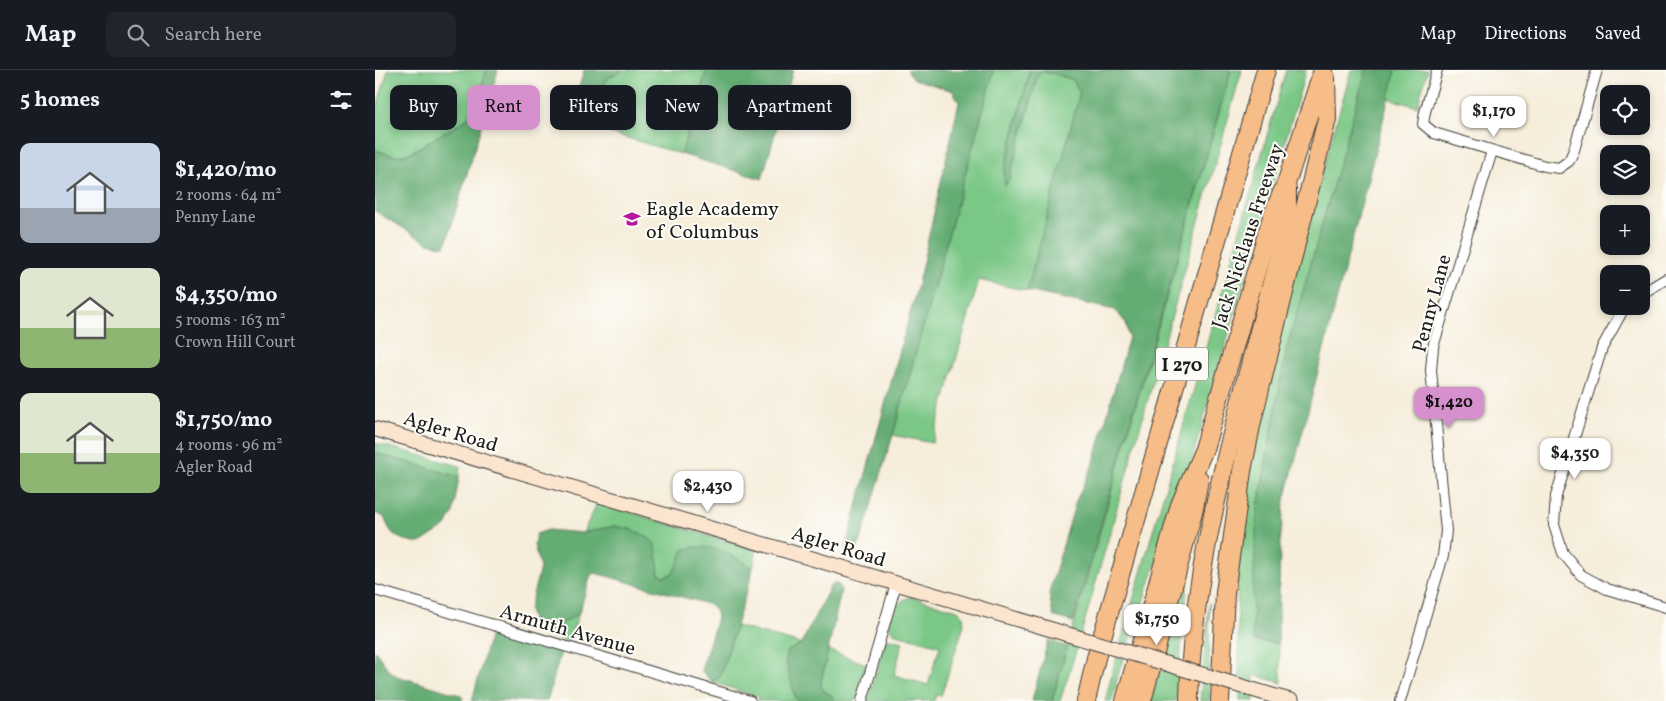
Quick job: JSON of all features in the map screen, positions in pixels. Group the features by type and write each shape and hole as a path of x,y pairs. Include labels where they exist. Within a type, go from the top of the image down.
{"highway":[{"name":"Jack Nicklaus Freeway","path":"1086,701 1096,658 1267,70"},
{"name":"Jack Nicklaus Freeway","path":"1125,701 1180,505 1204,449 1272,217 1287,181 1324,70"},
{"path":"1220,701 1225,593 1242,471 1252,421 1327,119 1324,70"},
{"path":"1189,701 1189,682 1197,607 1206,543 1223,469 1287,226 1287,181"},
{"path":"1142,701 1194,508 1204,449"},
{"path":"1222,655 1230,701"},
{"path":"1077,701 1096,658"}],"main road":[{"name":"Agler Road","path":"375,429 1292,701"}],"street":[{"path":"1437,70 1423,124 1434,133 1545,166 1559,168 1569,161 1574,150 1597,70"},
{"name":"Penny Lane","path":"1400,701 1443,556 1446,531 1431,370 1433,347 1492,151"},
{"path":"1650,289 1666,279"},
{"path":"1620,315 1602,348 1556,496 1554,525 1563,553 1581,575 1607,589 1666,607"},
{"path":"862,701 896,584"},
{"name":"Armuth Avenue","path":"375,590 750,701"}],"green space":[{"path":"388,70 487,70 482,85 467,85 467,119 457,125 457,85 390,85 390,130 448,130 408,154 395,156 375,150 375,113"},
{"path":"487,70 498,70 494,85 482,85"},
{"path":"584,70 623,70 608,78 604,85 580,85"},
{"path":"623,70 707,70 702,85 646,85 646,130 688,130 681,154 600,130 636,130 636,85 604,85 608,78"},
{"path":"707,70 793,70 789,85 728,85 728,130 776,130 762,179 681,154 688,130 718,130 718,85 702,85"},
{"path":"907,70 994,70 893,435 860,543 854,554 845,550 917,288 959,102 953,91 914,79"},
{"path":"994,70 1030,70 1004,172 1005,185 1009,180 1037,78 1041,72 1056,74 1073,80 1080,93 1027,291 979,280 932,443 893,435"},
{"path":"1030,70 1231,70 1073,622 1053,616 1049,593 1076,501 1094,462 1129,337 1126,323 1115,310 1027,291 1080,93 1073,80 1056,74 1041,72 1037,78 1009,180 1005,186 1004,172"},
{"path":"1231,70 1242,70 1077,648 1060,701 1052,701"},
{"path":"1286,70 1306,70 1189,469 1120,668 1112,701 1105,701 1112,673"},
{"path":"1351,70 1366,70 1286,351 1257,514 1253,641 1278,643 1282,683 1254,675 1254,701 1240,701 1236,553 1246,469 1296,265"},
{"path":"1366,70 1396,70 1284,504 1280,544 1278,643 1253,640 1253,589 1257,514 1286,351"},
{"path":"1396,70 1428,70 1417,107 1388,98"},
{"path":"467,119 467,130 480,130 445,247 428,243 375,211 375,150 395,156 408,154 448,130 457,130 457,125"},
{"path":"375,443 460,466 459,477 375,453"},
{"path":"375,453 459,477 453,513 446,526 420,543 401,539 393,534 384,517 375,513"},
{"path":"597,503 757,550 751,577 750,566 684,550 673,573 664,577 659,575 655,545 651,540 631,529 614,526 583,533"},
{"path":"614,526 638,532 654,542 657,550 659,574 664,577 673,573 684,550 693,548 701,547 719,550 750,566 751,577 720,677 712,682 701,670 717,618 716,612 711,605 595,573 591,575 579,613 560,625 546,627 532,620 529,610 540,568 534,545 536,534 548,530 583,533"},
{"path":"1190,556 1176,701 1151,701"},
{"path":"835,583 839,585 841,591 821,683 822,689 833,697 835,701 798,701 795,697 786,661 788,651 801,644 831,585"},
{"path":"911,597 958,610 963,615 964,625 941,696 936,695 934,701 868,701 885,641 890,639 903,642 894,675 928,685 940,646 893,633 889,627 898,604"},
{"path":"1209,603 1210,701 1200,701"},
{"path":"579,613 569,641 529,630 532,620 546,625 557,626"},
{"path":"736,626 801,644 788,651 786,661 795,697 798,701 757,701 759,697 712,682 720,677"},
{"path":"498,630 562,649 547,701 472,701 490,634"},
{"path":"1048,640 1067,647 1052,701 1032,701"},
{"path":"828,650 866,664 856,701 835,701 833,697 822,689 821,683"},
{"path":"375,651 389,670 397,676 460,695 463,698 462,701 375,701"}],"place":[{"name":"Eagle Academy of Columbus","path":"632,219"}]}
